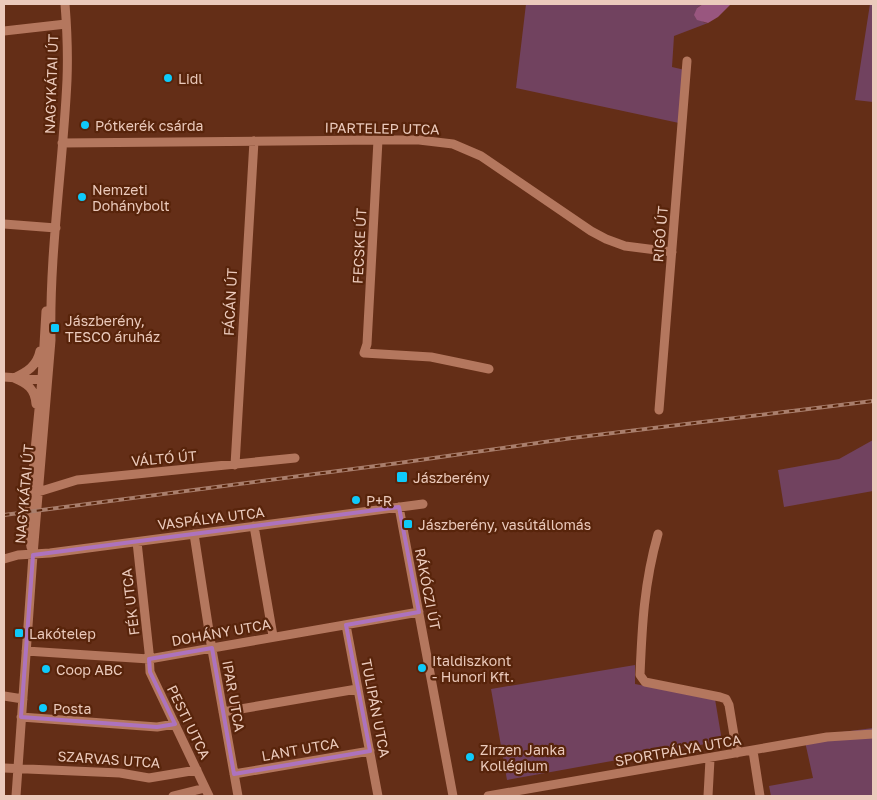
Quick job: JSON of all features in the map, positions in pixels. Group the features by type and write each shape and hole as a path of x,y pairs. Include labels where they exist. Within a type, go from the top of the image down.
{"street":[{"name":"NAGYKÁTAI ÚT","path":"33,555 67,80 66,4"},
{"path":"4,31 66,24"},
{"name":"RIGÓ ÚT","path":"659,410 687,61"},
{"name":"FECSKE ÚT","path":"378,140 367,344 364,353 430,357 489,369"},
{"name":"IPARTELEP UTCA","path":"62,143 419,140 453,144 482,156 583,226 606,239 625,246 672,252"},
{"name":"FÁCÁN ÚT","path":"235,465 254,141"},
{"path":"4,224 56,228"},
{"name":"NAGYKÁTAI ÚT","path":"33,555 29,534 29,512 37,417 45,380 43,334 54,256"},
{"path":"14,378 33,367 38,358 43,334"},
{"path":"4,377 45,380"},
{"path":"14,378 25,382 32,388 36,397 37,417"},
{"name":"VÁLTÓ ÚT","path":"38,492 77,480 295,458"},
{"name":"VASPÁLYA UTCA","path":"4,559 18,555 33,555 137,542 423,504"},
{"name":"RÁKÓCZI ÚT","path":"399,507 453,796"},
{"path":"254,526 274,636"},
{"name":"IPAR UTCA","path":"194,534 238,796"},
{"path":"658,534 649,565 644,607 640,675 644,682 720,697 726,700 729,705 737,753"},
{"name":"FÉK UTCA","path":"137,542 150,652 148,659"},
{"path":"16,796 33,555"},
{"name":"DOHÁNY UTCA","path":"26,651 148,659 419,612"},
{"name":"TULIPÁN UTCA","path":"346,625 378,796"},
{"name":"PESTI UTCA","path":"148,659 150,672 207,792"},
{"path":"223,712 357,689"},
{"path":"4,696 22,699"},
{"path":"21,717 157,727 175,724"},
{"name":"SPORTPÁLYA UTCA","path":"488,796 710,759 827,737 873,734"},
{"name":"LANT UTCA","path":"234,774 370,751"},
{"path":"753,751 760,796"},
{"path":"708,796 710,759"},
{"name":"SZARVAS UTCA","path":"4,768 120,773 149,778 197,770"},
{"path":"173,796 207,792"}],"highlighted area":[{"path":"399,507 419,612 346,625 370,751 234,774 212,648 149,659 150,672 175,724 157,727 21,717 33,555"}],"shaded area":[{"path":"526,4 703,4 697,8 703,22 708,23 674,36 672,67 685,70 679,123 516,88"},
{"path":"703,4 731,4 718,17 708,23 697,20 694,15 697,8"},
{"path":"870,4 873,4 873,102 855,100"},
{"path":"873,440 873,491 784,507 778,470 839,459"},
{"path":"635,665 635,684 715,699 722,741 507,780 491,689"},
{"path":"873,728 873,796 771,796 769,786 813,778 804,737"}],"railway":[{"path":"4,515 399,463 572,438 873,401"}],"place":[{"name":"Lidl","path":"168,78"},
{"name":"Pótkerék csárda","path":"85,125"},
{"name":"Nemzeti Dohánybolt","path":"82,197"},
{"name":"Jászberény, TESCO áruház","path":"55,328"},
{"name":"Jászberény","path":"402,477"},
{"name":"P+R","path":"356,500"},
{"name":"Jászberény, vasútállomás","path":"408,524"},
{"name":"Lakótelep","path":"19,633"},
{"name":"Italdiszkont - Hunori Kft.","path":"422,668"},
{"name":"Coop ABC","path":"46,669"},
{"name":"Posta","path":"43,708"},
{"name":"Zirzen Janka Kollégium","path":"470,757"}]}
